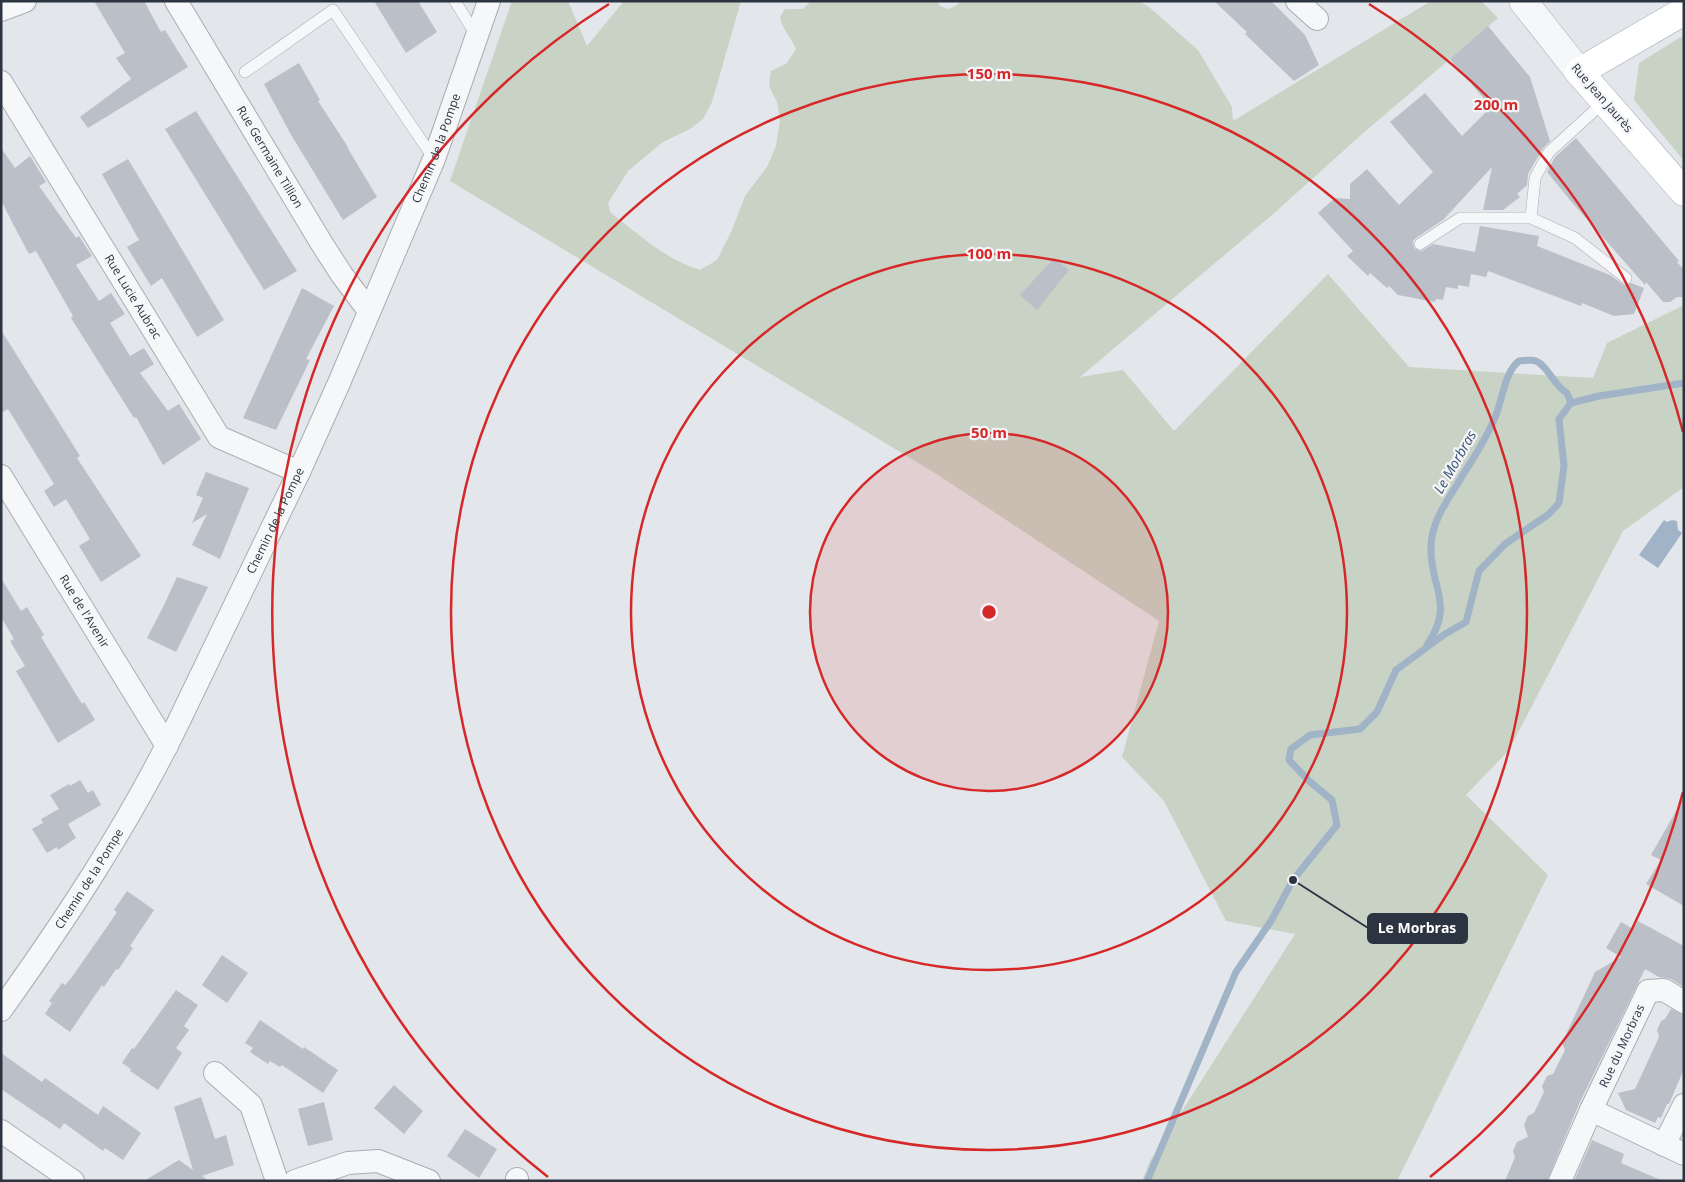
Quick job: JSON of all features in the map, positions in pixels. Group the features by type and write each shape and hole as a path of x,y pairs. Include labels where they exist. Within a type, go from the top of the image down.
{"main road":[{"path":"1580,72 1684,11"},
{"name":"Rue Jean Jaurès","path":"1580,72 1684,192"}],"street":[{"path":"1,10 25,1"},
{"name":"Rue Germaine Tillion","path":"176,1 327,252 369,311"},
{"name":"Chemin de la Pompe","path":"1,1010 54,936 99,865 167,746 299,472 369,311 434,159 489,1"},
{"path":"1297,1 1317,19"},
{"name":"Rue Jean Jaurès","path":"1523,1 1580,72"},
{"name":"Rue Lucie Aubrac","path":"1,82 219,437 299,472"},
{"name":"Rue de l'Avenir","path":"1,476 167,746"},
{"name":"Rue du Morbras","path":"1560,1181 1648,991 1664,990 1684,1002"},
{"path":"215,1074 251,1105 276,1181"},
{"path":"1592,1110 1674,1149 1684,1105"},
{"path":"1,1131 73,1181"},
{"path":"295,1181 348,1163 378,1161 429,1181"}],"lane":[{"path":"455,1 476,35"},
{"path":"245,72 333,10 434,159"},
{"path":"1531,218 1536,178 1549,152 1604,101"},
{"path":"1420,244 1460,218 1531,218 1575,238 1626,278"}],"green space":[{"path":"512,1 568,1 587,46 624,1 741,1 712,102 703,119 690,129 663,142 628,171 608,203 610,212 642,238 675,260 700,270 717,260 732,230 745,196 767,167 776,146 780,121 777,102 769,86 771,71 786,64 796,49 781,22 780,17 785,9 803,9 811,1 938,1 940,6 949,9 960,1 1139,1 1149,7 1198,50 1232,107 1233,121 1431,1 1481,1 1498,18 1361,135 1272,215 1080,377 1123,370 1174,431 1328,274 1409,367 1593,378 1607,343 1684,305 1684,487 1623,531 1509,750 1466,795 1548,875 1397,1181 1142,1181 1150,1161 1295,934 1226,921 1164,801 1122,757 1159,621 935,473 450,181"},
{"path":"1684,35 1684,161 1634,100 1639,63"}],"water":[{"path":"1664,520 1667,522 1677,521 1678,530 1682,533 1658,568 1639,555"}],"building":[{"path":"94,1 144,1 161,32 165,30 188,67 88,128 80,117 131,79 116,58 125,53"},
{"path":"374,1 418,1 437,32 406,53"},
{"path":"1214,1 1271,1 1305,35 1319,65 1294,81"},
{"path":"1488,26 1530,77 1550,141 1543,148 1528,174 1527,185 1517,194 1520,197 1503,210 1483,210 1492,167 1443,220 1413,241 1414,248 1421,251 1433,244 1475,252 1480,226 1539,236 1537,246 1610,275 1624,285 1631,283 1644,288 1634,314 1614,316 1582,303 1581,306 1488,271 1486,277 1471,274 1469,287 1458,285 1458,289 1446,287 1443,300 1436,299 1435,302 1398,295 1389,286 1387,288 1370,273 1368,276 1347,256 1353,251 1318,213 1335,198 1350,199 1350,184 1367,169 1399,205 1433,172 1390,122 1425,93 1462,136 1491,107 1450,59"},
{"path":"299,63 320,100 318,101 377,197 343,220 290,133 264,84"},
{"path":"196,111 297,271 264,290 165,129"},
{"path":"1576,138 1679,261 1677,262 1684,270 1684,297 1677,297 1670,302 1663,302 1646,282 1645,285 1547,172 1555,157"},
{"path":"1,148 15,168 30,156 46,182 39,186 76,238 79,236 92,256 76,265 99,301 111,293 125,314 110,323 130,356 144,348 154,364 140,373 168,411 179,404 201,439 163,465 136,417 134,418 71,318 73,316 36,251 29,254 13,224 1,200"},
{"path":"128,159 224,320 197,337 162,278 151,286 127,247 139,240 102,174"},
{"path":"1054,258 1069,270 1037,310 1020,295"},
{"path":"302,288 334,306 306,359 310,360 276,430 243,418"},
{"path":"1,330 80,456 77,458 141,556 101,582 79,546 90,539 66,499 54,507 44,491 54,484 8,409 1,413"},
{"path":"206,472 249,488 220,559 192,545 207,514 192,523 203,498 196,495"},
{"path":"177,577 208,587 176,652 147,638"},
{"path":"1,578 21,611 27,607 44,635 41,637 82,704 84,702 95,720 58,743 16,671 25,666 10,641 14,639 1,617"},
{"path":"80,780 88,793 93,790 101,805 68,824 76,838 58,850 57,847 47,853 32,829 43,823 41,819 59,809 50,795"},
{"path":"1684,797 1684,906 1646,884 1661,860 1651,855"},
{"path":"127,891 154,910 130,946 133,948 118,970 116,969 104,987 102,985 70,1032 45,1014 52,1003 49,1001 62,983 65,985 72,977 117,912 114,910"},
{"path":"1638,921 1684,946 1684,987 1671,979 1659,977 1645,969 1579,1104 1547,1181 1505,1181 1515,1157 1513,1151 1517,1142 1528,1137 1524,1125 1528,1116 1534,1113 1544,1092 1542,1086 1547,1076 1553,1074 1565,1050 1562,1043 1595,972 1621,957 1606,948 1621,922 1633,929"},
{"path":"222,955 248,973 227,1003 202,985"},
{"path":"176,990 198,1005 184,1026 189,1030 176,1048 182,1053 158,1090 130,1071 131,1069 122,1063"},
{"path":"1671,1009 1684,1015 1684,1069 1669,1104 1667,1104 1661,1118 1658,1117 1655,1123 1626,1110 1618,1093 1635,1089 1659,1037 1657,1030 1661,1021 1665,1019"},
{"path":"260,1020 338,1070 323,1093 282,1065 280,1067 270,1061 268,1064 250,1052 253,1048 245,1043"},
{"path":"1,1053 42,1082 45,1078 98,1115 103,1106 141,1133 123,1160 105,1148 103,1151 64,1123 60,1129 1,1089"},
{"path":"394,1085 423,1111 404,1134 374,1108"},
{"path":"201,1097 215,1139 226,1135 234,1165 202,1176 209,1181 144,1181 179,1160 193,1170 174,1107"},
{"path":"324,1102 333,1140 308,1146 298,1109"},
{"path":"465,1129 497,1149 479,1178 447,1156"},
{"path":"1592,1140 1624,1154 1621,1163 1663,1181 1574,1181"}],"waterway":[{"name":"Le Morbras","path":"1427,645 1440,618 1439,595 1431,560 1432,536 1435,526 1443,508 1491,427 1506,380 1514,366 1519,361 1536,361 1544,367 1558,386 1567,393 1571,403"},
{"name":"Le Morbras","path":"1147,1181 1236,972 1271,921 1293,880 1337,825 1332,800 1309,781 1289,760 1291,749 1310,735 1360,729 1377,712 1396,670 1445,634 1466,622 1479,571 1505,544 1549,514 1559,503 1564,466 1559,419 1571,403 1599,396 1684,383"}],"place":[{"name":"Le Morbras","path":"1293,880"}]}
